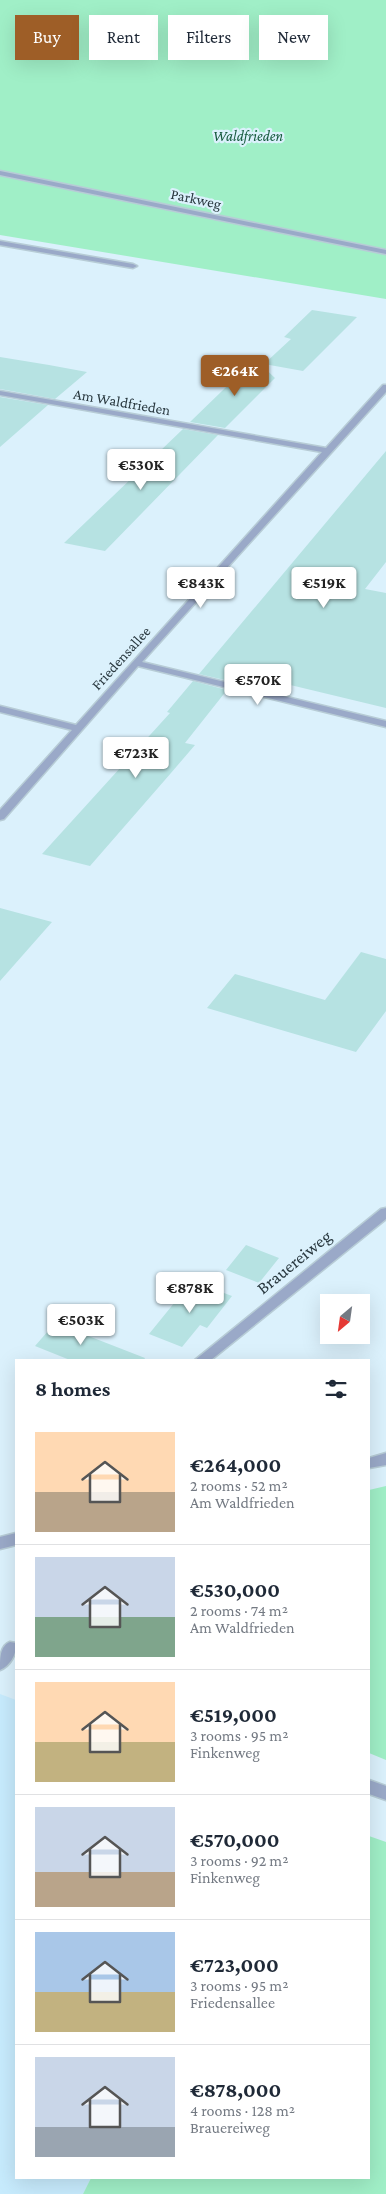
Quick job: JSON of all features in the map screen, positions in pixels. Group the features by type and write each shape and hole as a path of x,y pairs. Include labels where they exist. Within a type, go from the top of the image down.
{"street":[{"name":"Parkweg","path":"0,173 386,252"},
{"path":"0,244 134,266"},
{"path":"362,247 378,258"},
{"name":"Friedensallee","path":"0,817 386,387"},
{"name":"Am Waldfrieden","path":"0,394 328,451"},
{"path":"136,664 386,724"},
{"path":"0,709 78,728"},
{"name":"Brauereiweg","path":"203,1359 386,1212"},
{"path":"370,1463 386,1460"},
{"path":"0,1543 15,1539"},
{"path":"0,1663 9,1648"},
{"path":"370,1787 386,1793"}],"shaded area":[{"path":"0,1694 15,1700 15,2179 90,2179 83,2194 0,2194"}],"green space":[{"name":"Waldfrieden","path":"0,0 386,0 386,299 0,235"},
{"path":"386,1486 386,1760 370,1753 370,1490"},
{"path":"370,1836 386,1842 386,2194 83,2194 90,2179 370,2179"}],"building":[{"path":"312,310 357,317 303,371 264,364 291,339 284,337"},
{"path":"0,357 87,372 55,399 0,389"},
{"path":"255,359 275,378 225,428 190,422"},
{"path":"0,397 48,405 0,447"},
{"path":"183,429 218,435 105,551 64,543"},
{"path":"386,451 386,562 365,589 386,593 386,708 240,673 233,682 199,674"},
{"path":"193,681 227,690 185,743 195,745 90,866 42,854 170,713 167,712"},
{"path":"0,908 52,922 0,981"},
{"path":"361,952 386,959 386,1011 356,1052 207,1008 235,974 325,1000"},
{"path":"246,1245 279,1258 259,1283 226,1270"},
{"path":"192,1281 232,1296 207,1328 200,1325 182,1347 149,1334"},
{"path":"55,1323 145,1358 68,1359 35,1346"}]}
